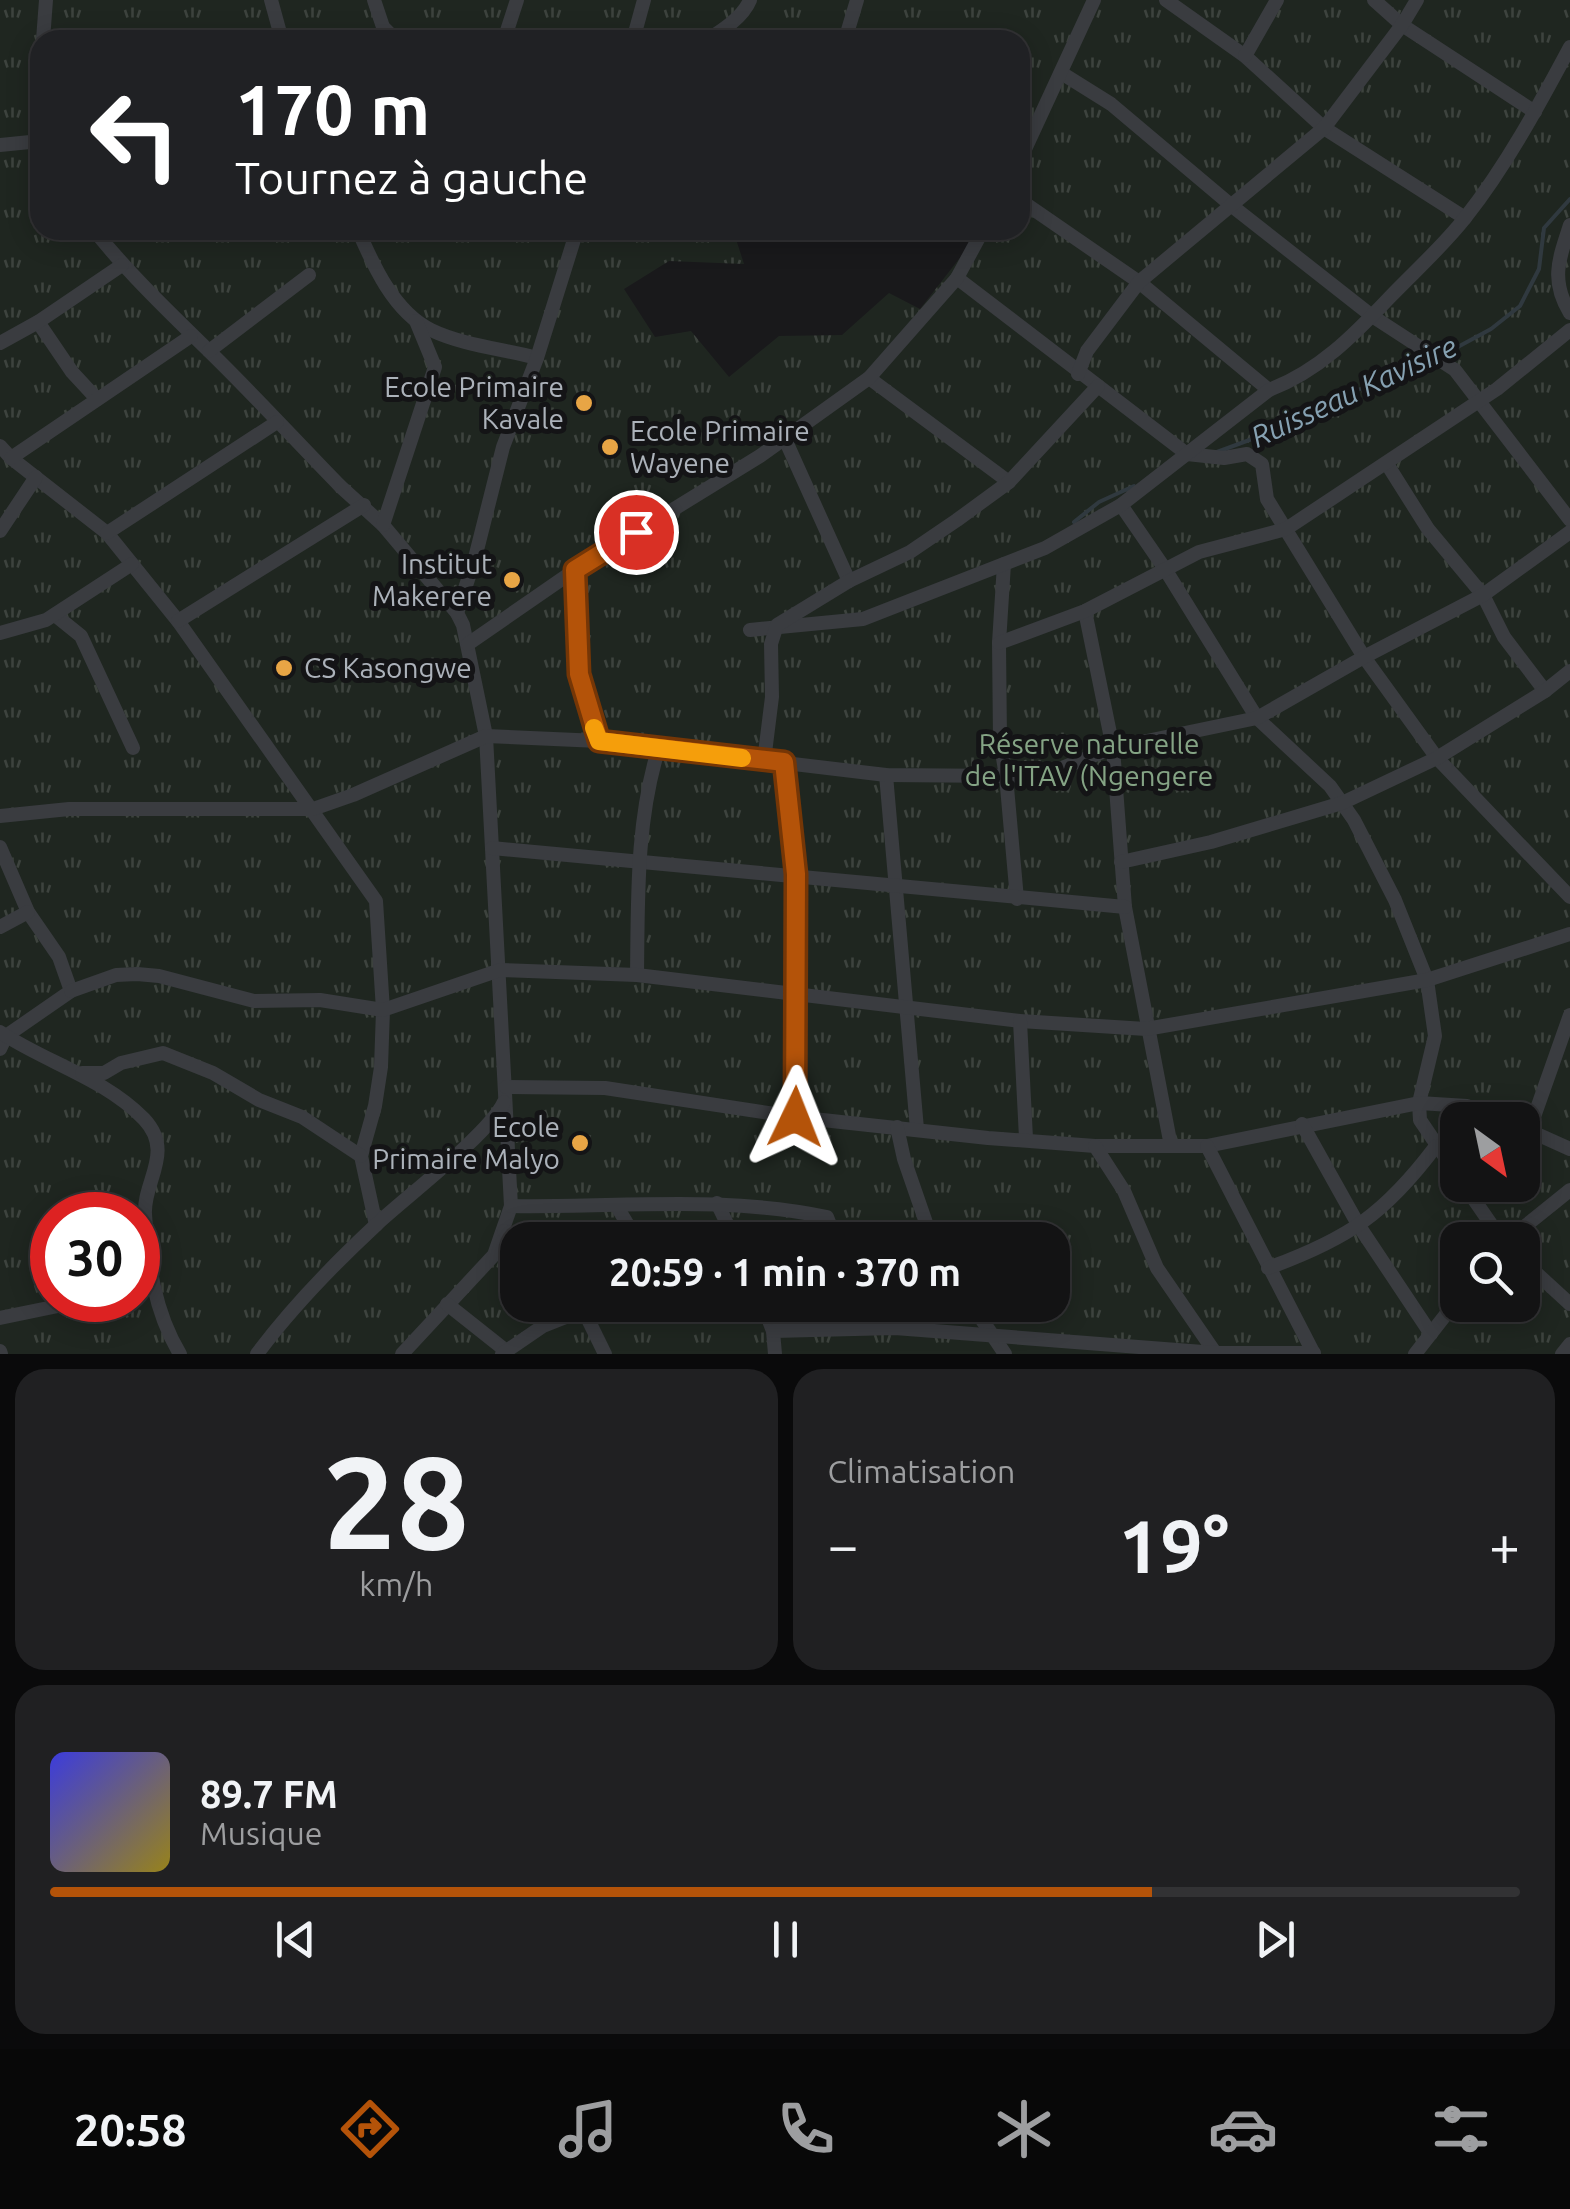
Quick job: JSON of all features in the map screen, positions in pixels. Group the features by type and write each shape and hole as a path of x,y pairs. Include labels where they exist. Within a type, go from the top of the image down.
{"street":[{"path":"44,30 46,0"},
{"path":"271,0 279,30"},
{"path":"374,0 386,30"},
{"path":"507,30 517,0"},
{"path":"636,30 644,0"},
{"path":"723,30 749,6 750,0"},
{"path":"848,30 858,0"},
{"path":"1030,140 1094,0"},
{"path":"1166,0 1245,56 1324,128 1465,218"},
{"path":"1245,56 1277,0"},
{"path":"1374,0 1402,25 1535,112"},
{"path":"1078,374 1087,351 1139,282 1324,128 1417,0"},
{"path":"750,630 863,619 1045,548 1121,505 1164,469 1202,455 1268,390 1296,380 1330,356 1465,218 1535,112 1570,47"},
{"path":"1062,74 1110,104 1372,316 1455,370 1570,520"},
{"path":"0,145 30,141"},
{"path":"1030,207 1139,282 1268,390"},
{"path":"1570,225 1556,267 1562,300 1570,312"},
{"path":"102,240 191,336 341,487 364,505 457,612 468,644 486,736 510,1206 506,1222"},
{"path":"362,240 398,302 416,320 438,333 537,358"},
{"path":"457,612 476,558 503,447 537,358 573,240"},
{"path":"468,644 575,570 760,456 869,378 957,278 978,240"},
{"path":"0,343 122,265"},
{"path":"209,350 309,275"},
{"path":"957,278 1024,326 1078,374 1202,455 1224,458 1248,454 1262,464 1268,499 1364,656 1437,758 1570,897"},
{"path":"383,525 434,368 416,320"},
{"path":"38,322 72,372 97,399"},
{"path":"998,643 1085,611 1199,552 1286,529 1497,390 1570,330"},
{"path":"191,336 97,399 5,452 107,533 178,621 376,901 384,1010 375,1106 360,1156 376,1225"},
{"path":"869,378 1009,482"},
{"path":"764,761 772,697 771,644 777,626 849,581 910,552 1009,482 1098,386"},
{"path":"107,533 277,422"},
{"path":"784,437 849,581"},
{"path":"1387,464 1428,529 1482,596 1504,638 1545,691"},
{"path":"0,531 36,477"},
{"path":"178,621 364,505"},
{"path":"1121,505 1165,568 1256,718 1330,786 1342,803 1395,900 1428,980 1435,1036 1419,1103 1420,1120 1440,1151"},
{"path":"2,811 312,810 486,736 599,741 886,775 1006,776 1049,772 1113,748 1256,718 1364,656 1482,596 1570,532"},
{"path":"0,633 30,627 55,614 132,564"},
{"path":"1004,564 998,643 1000,740 1016,899"},
{"path":"575,570 579,674 599,741"},
{"path":"1085,611 1113,748 1126,907 1170,1146"},
{"path":"55,614 81,636 133,748"},
{"path":"1122,862 1211,842 1342,803 1437,758 1545,691 1570,670"},
{"path":"637,975 638,862 648,782 659,747"},
{"path":"784,762 796,874 795,1117"},
{"path":"886,775 917,1129"},
{"path":"0,846 28,912 58,957 72,992"},
{"path":"492,848 1126,907"},
{"path":"0,927 28,912"},
{"path":"2,1039 72,992 116,976 159,976 254,1001 320,1000 384,1010 500,970 637,975 1020,1020 1146,1029 1428,980 1570,934"},
{"path":"1537,1102 1570,1015"},
{"path":"1020,1020 1026,1138"},
{"path":"2,1039 82,1073 148,1122 159,1150 149,1192"},
{"path":"82,1073 104,1073 122,1063 163,1053 213,1072 259,1100 302,1117 360,1156"},
{"path":"505,1094 605,1088 795,1117 1095,1146 1206,1146 1419,1103 1440,1104"},
{"path":"257,1354 306,1295 376,1225 486,1126 500,1111 505,1094"},
{"path":"1302,1124 1359,1226 1430,1334"},
{"path":"898,1127 904,1159 926,1222"},
{"path":"1540,1136 1570,1149"},
{"path":"1095,1146 1124,1191 1157,1268 1216,1353"},
{"path":"773,1331 895,1328 1216,1353 1314,1354 1206,1146"},
{"path":"1268,1268 1316,1250 1359,1226 1408,1184 1436,1146"},
{"path":"1528,1222 1570,1190"},
{"path":"510,1206 717,1203 827,1217 829,1222"},
{"path":"717,1203 726,1222"},
{"path":"616,1206 626,1222"},
{"path":"402,1354 494,1255 500,1241"},
{"path":"1540,1276 1570,1304"},
{"path":"447,1304 503,1352 552,1322"},
{"path":"0,1318 30,1312"},
{"path":"160,1313 180,1354"},
{"path":"592,1322 605,1354"},
{"path":"770,1322 775,1354"},
{"path":"891,1322 895,1328"},
{"path":"984,1322 1005,1354"},
{"path":"1416,1354 1440,1322"},
{"path":"1562,1354 1570,1344"}],"green space":[{"name":"Réserve naturelle de l'ITAV (Ngengere","path":"0,0 1570,0 1570,1354 0,1354"}],"waterway":[{"name":"Ruisseau Kavisire","path":"1441,356 1491,329 1520,306 1539,269 1544,228 1570,199"},
{"name":"Ruisseau Kavisire","path":"1217,452 1306,419 1347,394 1433,361"},
{"name":"Ruisseau Kavisire","path":"1074,522 1099,502 1134,486"}],"slow traffic":[{"path":"594,728 599,741 742,758"}],"place":[{"name":"Ecole Primaire Kavale","path":"584,403"},
{"name":"Ecole Primaire Wayene","path":"610,447"},
{"name":"Institut Makerere","path":"512,580"},
{"name":"CS Kasongwe","path":"284,668"},
{"name":"Ecole Primaire Malyo","path":"580,1143"}],"route":[{"path":"636,532 575,570 579,674 584,699 599,741 784,762 796,874 795,1117"}]}
